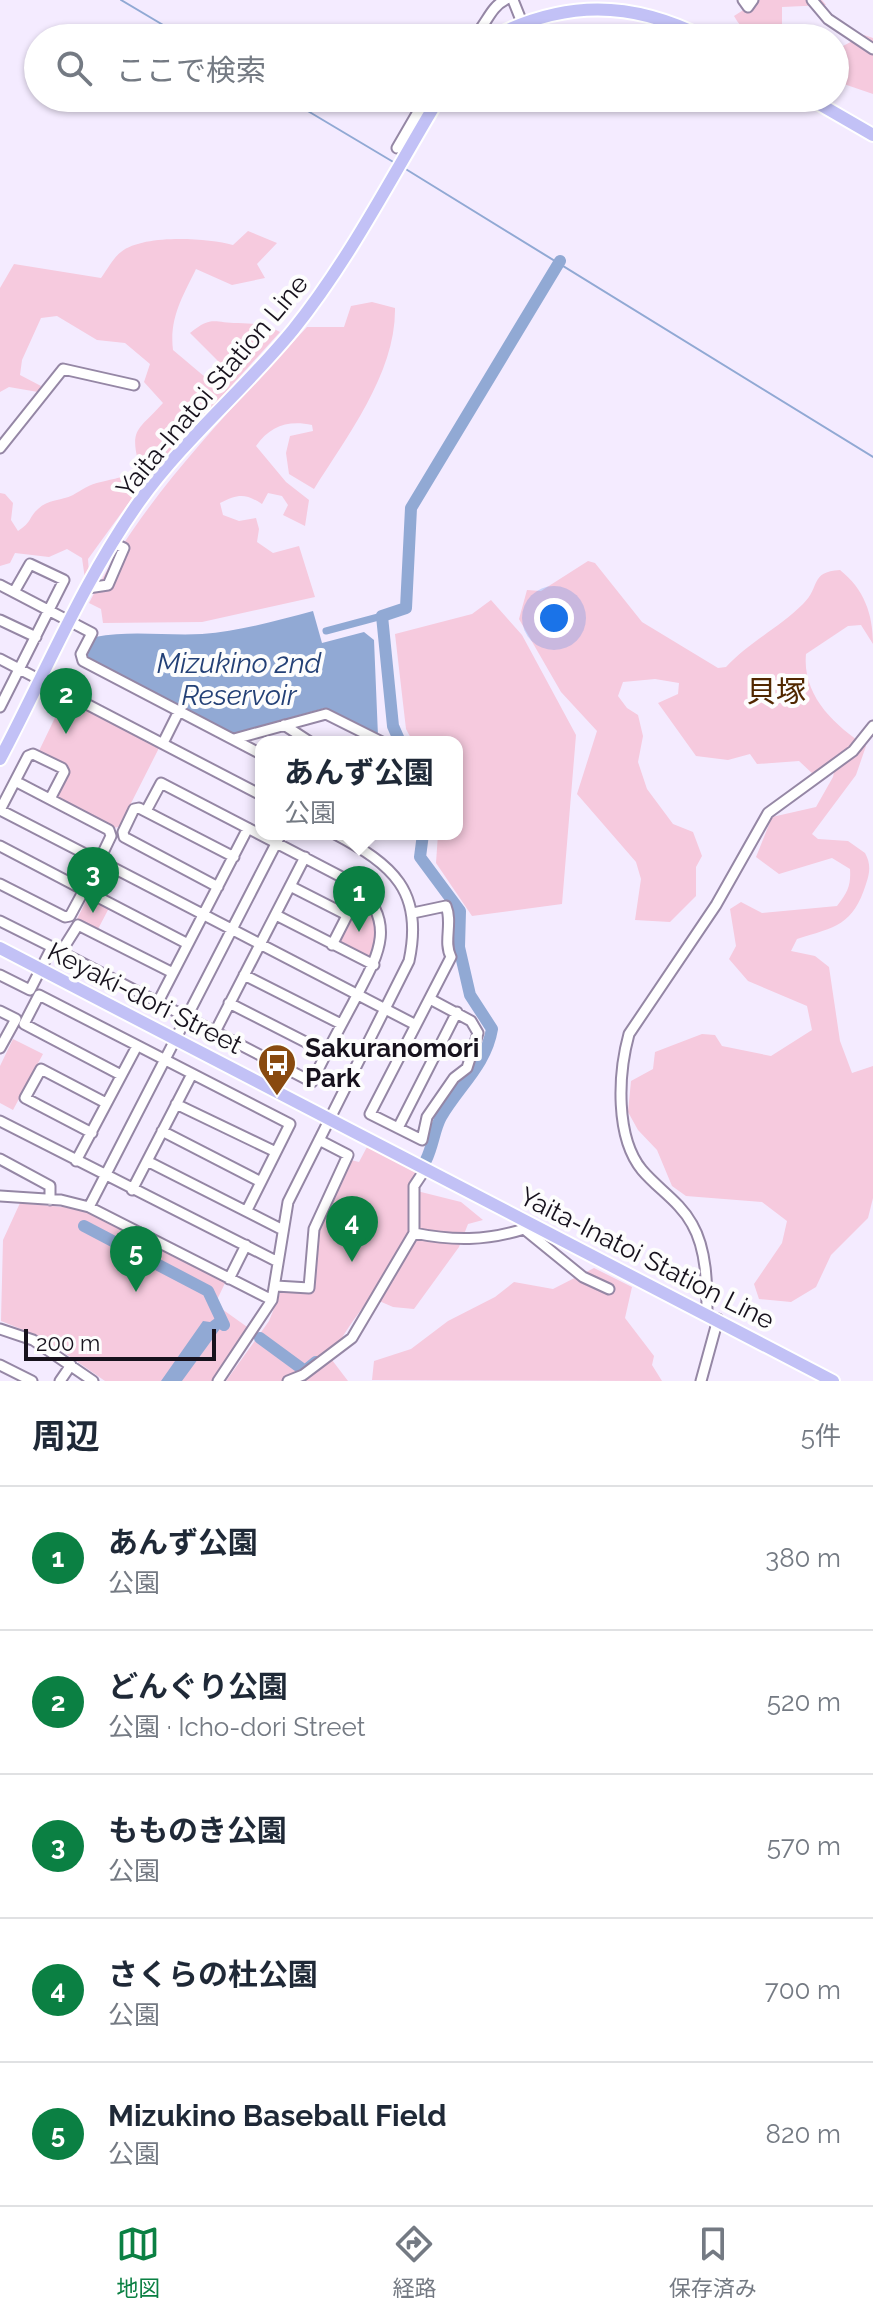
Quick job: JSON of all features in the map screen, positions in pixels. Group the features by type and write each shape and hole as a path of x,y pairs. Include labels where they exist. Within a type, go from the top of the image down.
{"main road":[{"path":"514,24 565,6 616,4 659,14 678,24"},
{"name":"Yaita-Inatoi Station Line","path":"0,759 113,543 178,453 300,320 370,216 425,112"},
{"path":"833,112 873,135"},
{"name":"Keyaki-dori Street","path":"0,948 440,1175"},
{"name":"Yaita-Inatoi Station Line","path":"440,1175 526,1225 833,1381"}],"street":[{"path":"484,24 495,6 505,0"},
{"path":"513,0 521,20"},
{"path":"743,0 748,7 753,0"},
{"path":"812,0 836,24"},
{"path":"849,33 873,49"},
{"path":"397,148 423,112"},
{"path":"0,448 63,369 134,385"},
{"path":"1,702 64,580 30,564 14,592"},
{"path":"0,585 92,633 81,654 83,661 255,751"},
{"path":"0,620 36,637"},
{"path":"0,659 255,792"},
{"path":"163,743 179,711"},
{"path":"234,739 326,714 370,736"},
{"path":"284,725 301,736"},
{"path":"701,1381 712,1317 704,1260 692,1224 681,1208 644,1172 629,1150 625,1135 625,1049 629,1034 728,888 768,813 853,751 873,726"},
{"path":"15,781 112,832 99,861 0,810 15,781 28,756 33,754 62,768 64,772 50,799"},
{"path":"146,811 161,783 255,830"},
{"path":"218,887 124,837 134,809 146,811 234,857"},
{"path":"158,1002 248,828"},
{"path":"89,1207 278,840"},
{"path":"173,973 78,925 74,926 61,952 312,1082 374,965 381,942 381,927 364,892 282,840"},
{"path":"218,1381 272,1300 281,1229 288,1202 409,961 414,938 413,913 391,868 347,840"},
{"path":"0,846 84,890 70,916 65,917 0,884"},
{"path":"215,1032 305,857"},
{"path":"188,944 90,893 106,864 416,1025"},
{"path":"290,886 347,915"},
{"path":"332,945 347,915 364,892"},
{"path":"413,913 446,906 450,917 447,950 451,957 370,1114 422,1140 427,1117 454,1078 467,1068 478,1033 471,1021 430,999"},
{"path":"276,915 374,965"},
{"path":"0,921 52,947 30,990 0,975"},
{"path":"244,975 341,1024"},
{"path":"121,1075 24,1024 39,995 290,1124 247,1210"},
{"path":"229,1003 327,1053"},
{"path":"0,1011 16,1019 0,1048"},
{"path":"398,1128 457,1012"},
{"path":"76,1161 137,1046"},
{"path":"92,1133 25,1098 41,1069 106,1103"},
{"path":"132,1190 192,1074"},
{"path":"176,1104 276,1152"},
{"path":"0,1121 105,1177 278,1262"},
{"path":"162,1131 261,1182"},
{"path":"276,1286 309,1288 314,1229 348,1155 319,1140"},
{"path":"0,1159 50,1186 50,1200"},
{"path":"147,1161 281,1229"},
{"path":"288,1381 303,1375 352,1338 414,1233 414,1186 426,1168"},
{"path":"0,1196 89,1207 272,1300"},
{"path":"414,1233 457,1240 495,1238 526,1225 583,1277 609,1289"},
{"path":"229,1279 246,1245"},
{"path":"0,1329 33,1340 93,1381"},
{"path":"0,1365 32,1381"},
{"path":"60,1381 71,1365"}],"shaded area":[{"path":"759,0 822,0 826,5 782,7 782,24 739,24 734,16"},
{"path":"864,35 873,38 873,94 849,86 849,43"},
{"path":"248,231 277,243 257,264 265,278 232,285 196,269 175,317 173,350 205,377 221,364 190,333 197,327 218,321 259,324 280,332 141,486 88,559 89,573 85,579 82,558 67,549 49,557 15,553 10,563 0,566 0,493 13,503 11,520 18,531 46,503 68,497 93,484 126,475 139,464 135,443 138,430 163,403 144,382 150,364 125,343 97,340 57,316 41,318 22,360 20,375 41,386 38,392 9,387 0,392 0,288 14,264 101,278 118,255 131,246 176,239 233,245"},
{"path":"372,302 395,308 387,356 367,403 314,489 289,474 286,453 290,436 313,431 312,425 295,423 280,426 256,446 286,482 309,500 305,526 283,515 288,505 282,496 268,493 262,504 241,496 220,503 223,515 239,521 256,518 259,529 257,542 273,553 299,546 315,597 202,622 103,623 101,609 89,603 135,527 188,458 307,327 344,327 351,306"},
{"path":"588,561 595,563 642,622 718,668 726,667 794,613 808,598 819,577 830,571 840,570 848,577 861,594 869,612 873,644 861,625 848,626 806,654 809,683 822,708 866,746 856,775 812,834 818,839 848,841 865,853 869,864 868,876 861,898 849,916 833,927 797,939 791,951 815,956 829,967 840,1041 852,1073 873,1066 873,1198 868,1218 831,1255 816,1287 791,1302 759,1299 754,1284 782,1243 787,1221 762,1202 686,1196 672,1186 657,1150 638,1130 628,1112 631,1081 653,1069 655,1052 702,1034 715,1035 722,1046 771,1056 812,1030 807,1006 748,981 729,959 736,946 730,909 741,902 762,913 837,906 841,901 849,884 850,869 832,858 779,874 756,857 772,817 816,807 833,777 838,754 814,775 799,761 757,764 750,754 728,760 696,756 658,703 678,694 679,683 655,679 623,682 618,696 627,708 638,715 643,736 638,762 647,789 673,824 693,832 702,856 696,867 696,896 670,922 635,920 641,879 636,862 577,794 597,731 561,692 519,619 527,590 541,591"},
{"path":"491,600 522,635 576,735 562,904 472,916 436,863 438,840 463,840 463,736 410,736 406,729 395,634 472,614"},
{"path":"64,699 159,748 119,827 113,828 56,799 68,768 38,753"},
{"path":"89,895 110,906 97,931 76,921"},
{"path":"364,896 378,923 374,960 337,944 357,901"},
{"path":"13,1039 43,1054 13,1110 0,1103 0,1066"},
{"path":"367,1147 417,1173 409,1189 461,1202 483,1220 468,1224 459,1247 414,1309 393,1307 370,1297 343,1335 332,1360 348,1381 226,1381 269,1321 281,1291 313,1292 318,1229 351,1160 359,1162"},
{"path":"20,1203 84,1209 226,1281 215,1304 250,1329 212,1381 105,1381 43,1338 1,1321 3,1240"},
{"path":"594,1268 632,1287 625,1318 654,1356 652,1365 662,1381 372,1380 374,1361 411,1349 448,1321 495,1297 514,1282 553,1289"}],"water":[{"name":"Mizukino 2nd Reservoir","path":"313,611 322,643 364,632 374,640 378,736 325,708 231,734 87,659 85,654 95,637 216,633"},
{"path":"218,1316 222,1326 182,1381 161,1381 203,1321 210,1322"}],"waterway":[{"path":"121,0 161,24"},
{"path":"309,112 395,163"},
{"path":"404,168 873,457"},
{"path":"397,736 393,726 382,616 406,608 411,508 560,261"},
{"path":"326,631 382,616"},
{"path":"422,840 420,857 460,911 459,947 470,995 492,1029 484,1054 441,1117 426,1160"},
{"path":"84,1226 208,1291 224,1325"},
{"path":"260,1338 305,1371 316,1362"}],"place":[{"name":"どんぐり公園","path":"66,734"},
{"name":"もものき公園","path":"93,913"},
{"name":"あんず公園","path":"359,932"},
{"name":"Sakuranomori Park","path":"277,1097"},
{"name":"さくらの杜公園","path":"352,1262"},
{"name":"Mizukino Baseball Field","path":"136,1292"}],"district":[{"name":"貝塚","path":"776,691"}]}
